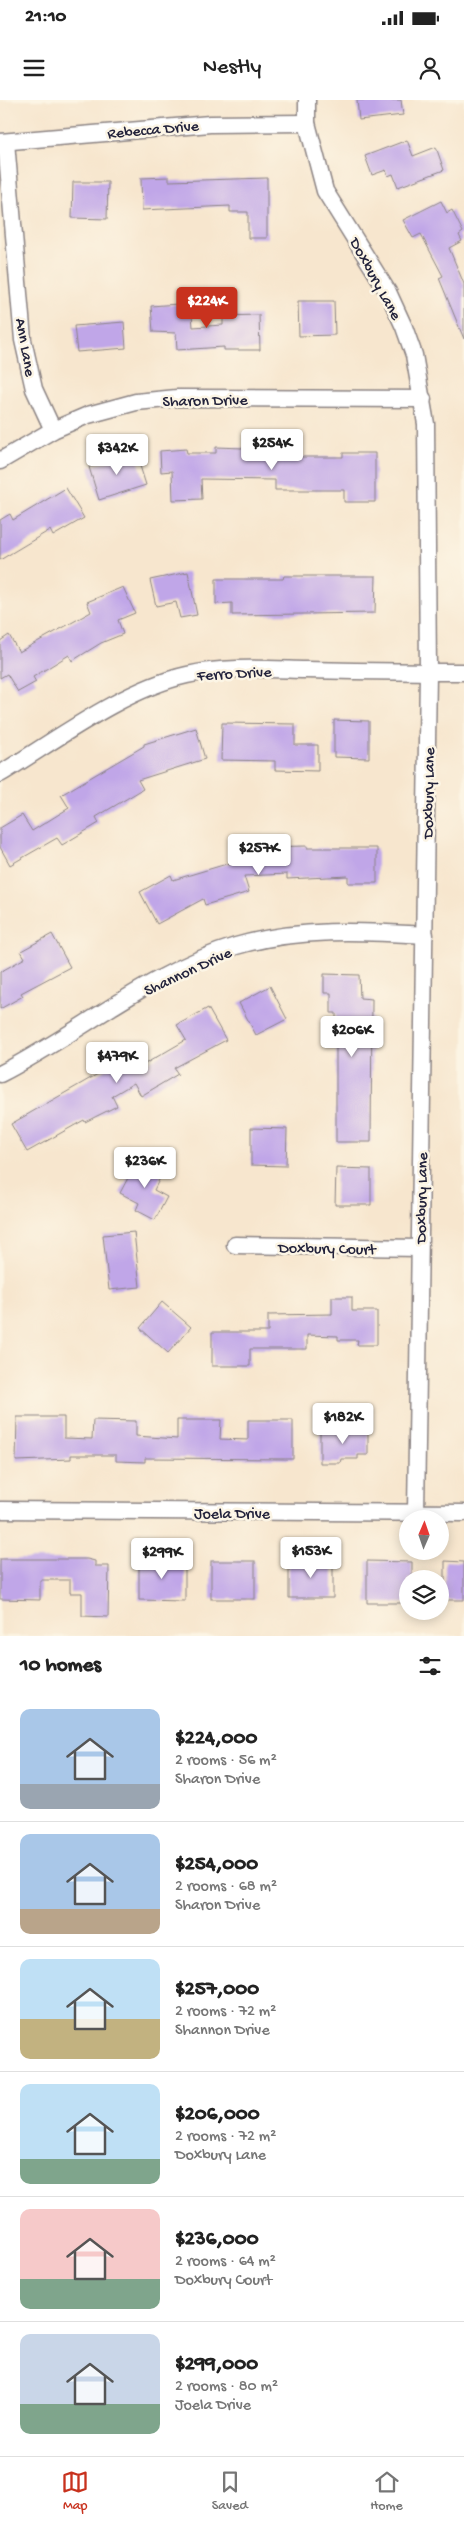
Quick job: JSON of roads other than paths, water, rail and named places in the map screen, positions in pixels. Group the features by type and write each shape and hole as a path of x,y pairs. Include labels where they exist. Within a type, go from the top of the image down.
{"street":[{"name":"Doxbury Lane","path":"307,100 307,123 325,191 388,292 404,327 414,356 426,424 428,672 416,1510"},
{"name":"Rebecca Drive","path":"3,142 210,124 307,123"},
{"name":"Ann Lane","path":"3,142 23,340 34,388 53,430"},
{"name":"Sharon Drive","path":"0,461 53,430 88,415 115,406 159,399 423,399"},
{"name":"Ferro Drive","path":"0,774 118,703 149,688 186,675 217,670 253,669 464,672"},
{"name":"Shannon Drive","path":"0,1074 157,981 202,959 236,946 264,939 318,932 425,936"},
{"name":"Doxbury Court","path":"235,1245 419,1248"},
{"name":"Joela Drive","path":"0,1510 399,1513"},
{"name":"Joela Drive","path":"449,1514 464,1514"}]}
